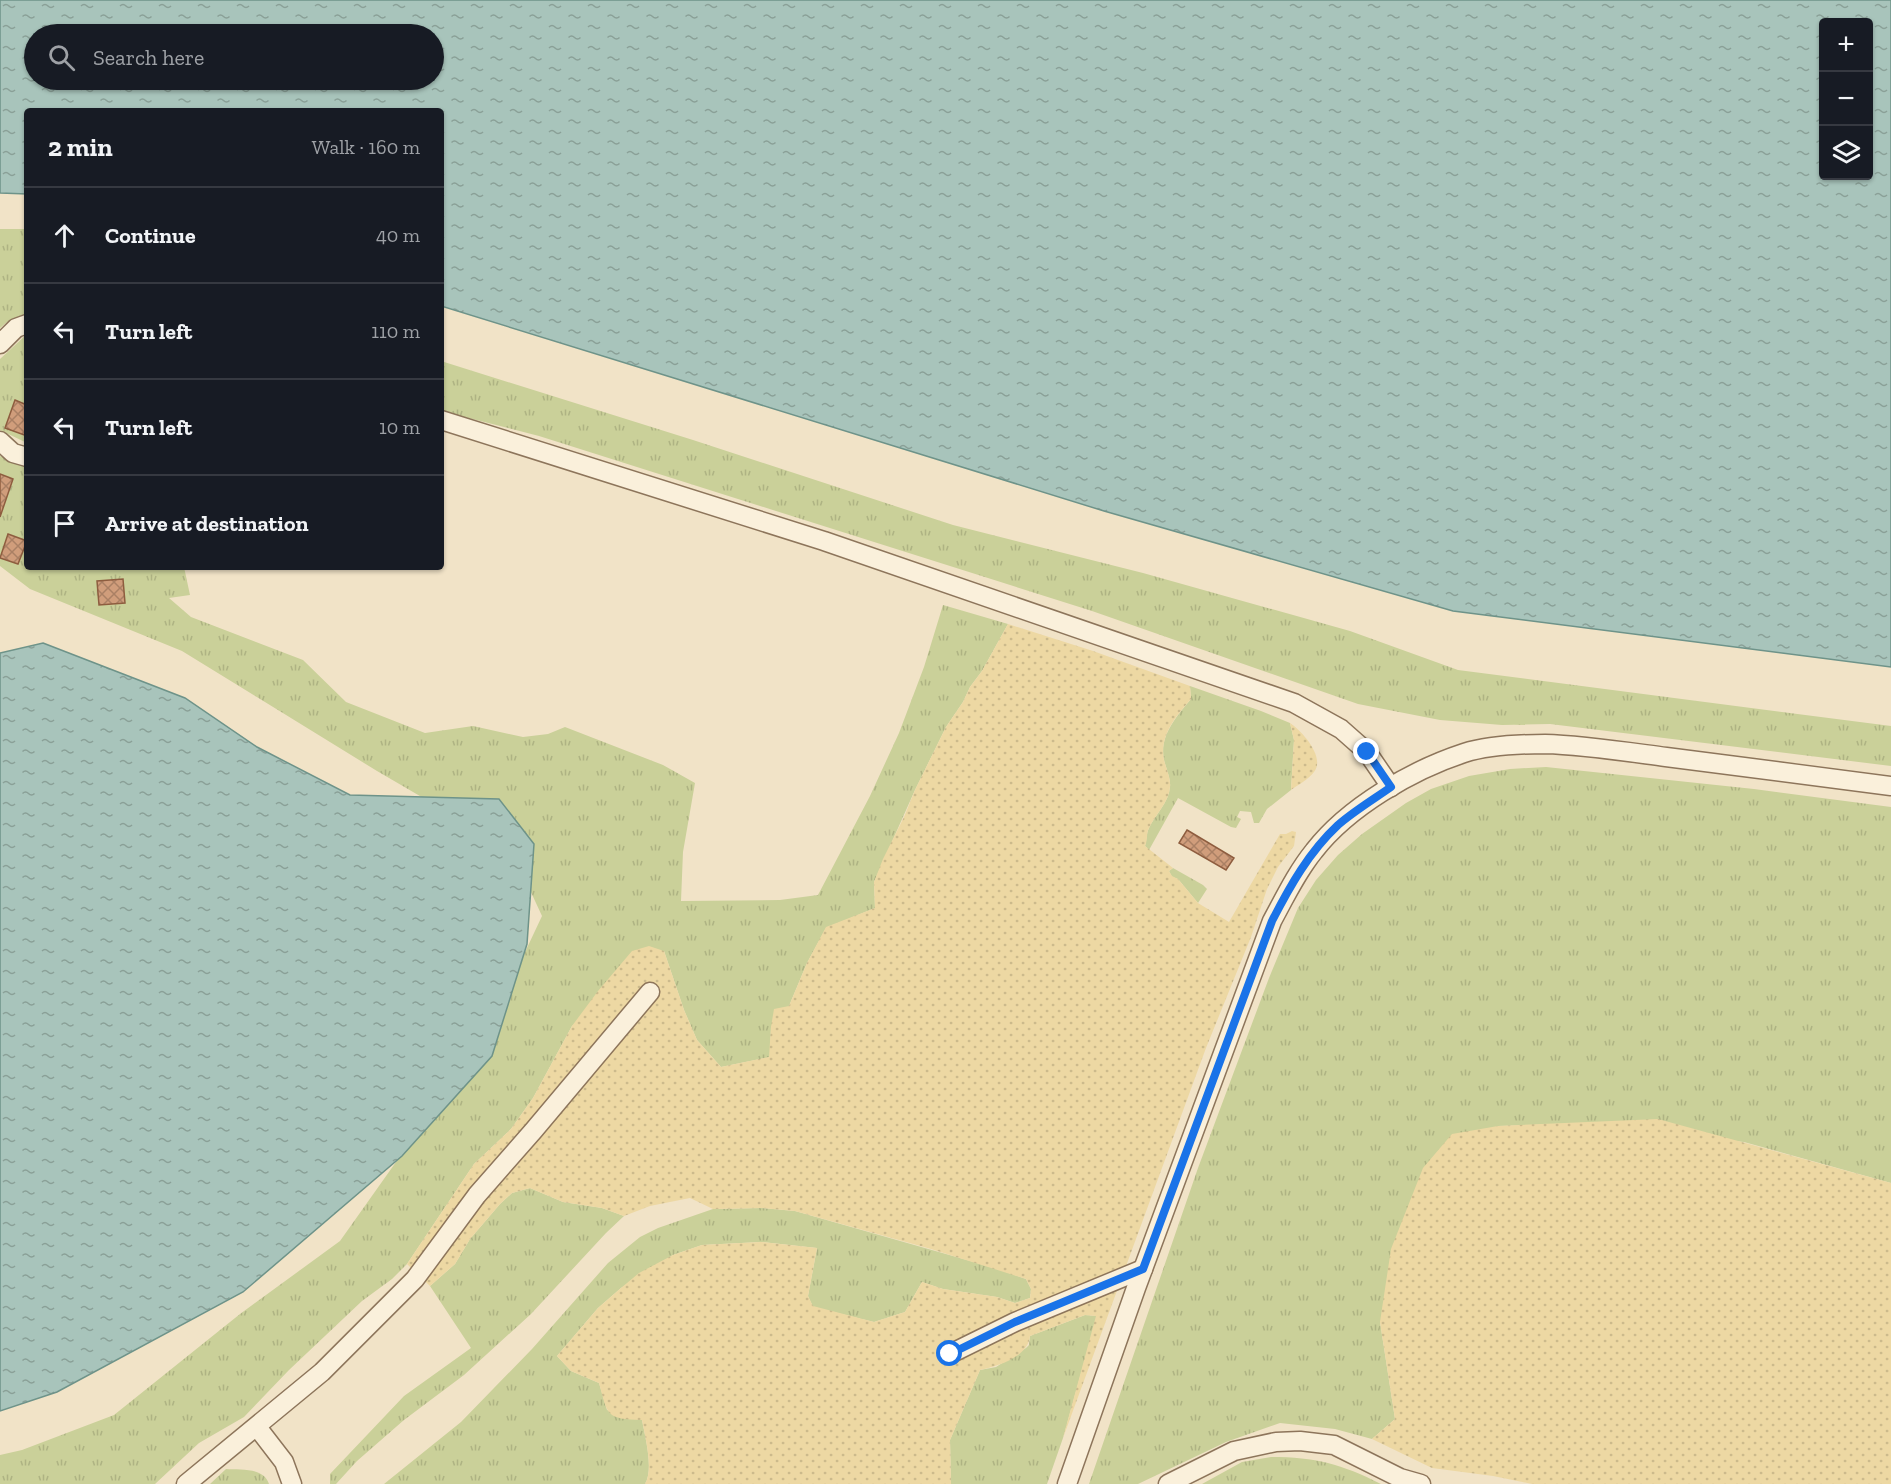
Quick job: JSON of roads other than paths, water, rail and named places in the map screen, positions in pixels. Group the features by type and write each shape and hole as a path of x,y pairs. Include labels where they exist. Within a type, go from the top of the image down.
{"lane":[{"path":"0,344 16,328 24,325"},
{"path":"444,421 824,542 1294,703 1341,729 1367,752 1391,787"},
{"path":"0,441 13,453 24,456"},
{"path":"1067,1484 1143,1269 1272,921 1289,889 1314,851 1339,824 1391,787 1427,767 1466,752 1510,746 1546,744 1643,754 1891,786"},
{"path":"186,1484 322,1372 415,1280 477,1195 650,992"},
{"path":"950,1354 1015,1322 1143,1269"},
{"path":"257,1427 284,1462 292,1484"},
{"path":"1168,1484 1234,1451 1276,1442 1300,1441 1334,1445 1400,1478 1421,1484"}],"water":[{"path":"0,0 1891,0 1891,667 1453,611 1104,511 444,307 444,108 24,108 24,194 0,193"},
{"path":"43,643 185,698 257,747 350,795 499,799 534,844 527,944 492,1056 402,1156 243,1292 57,1392 0,1411 0,653"}]}
